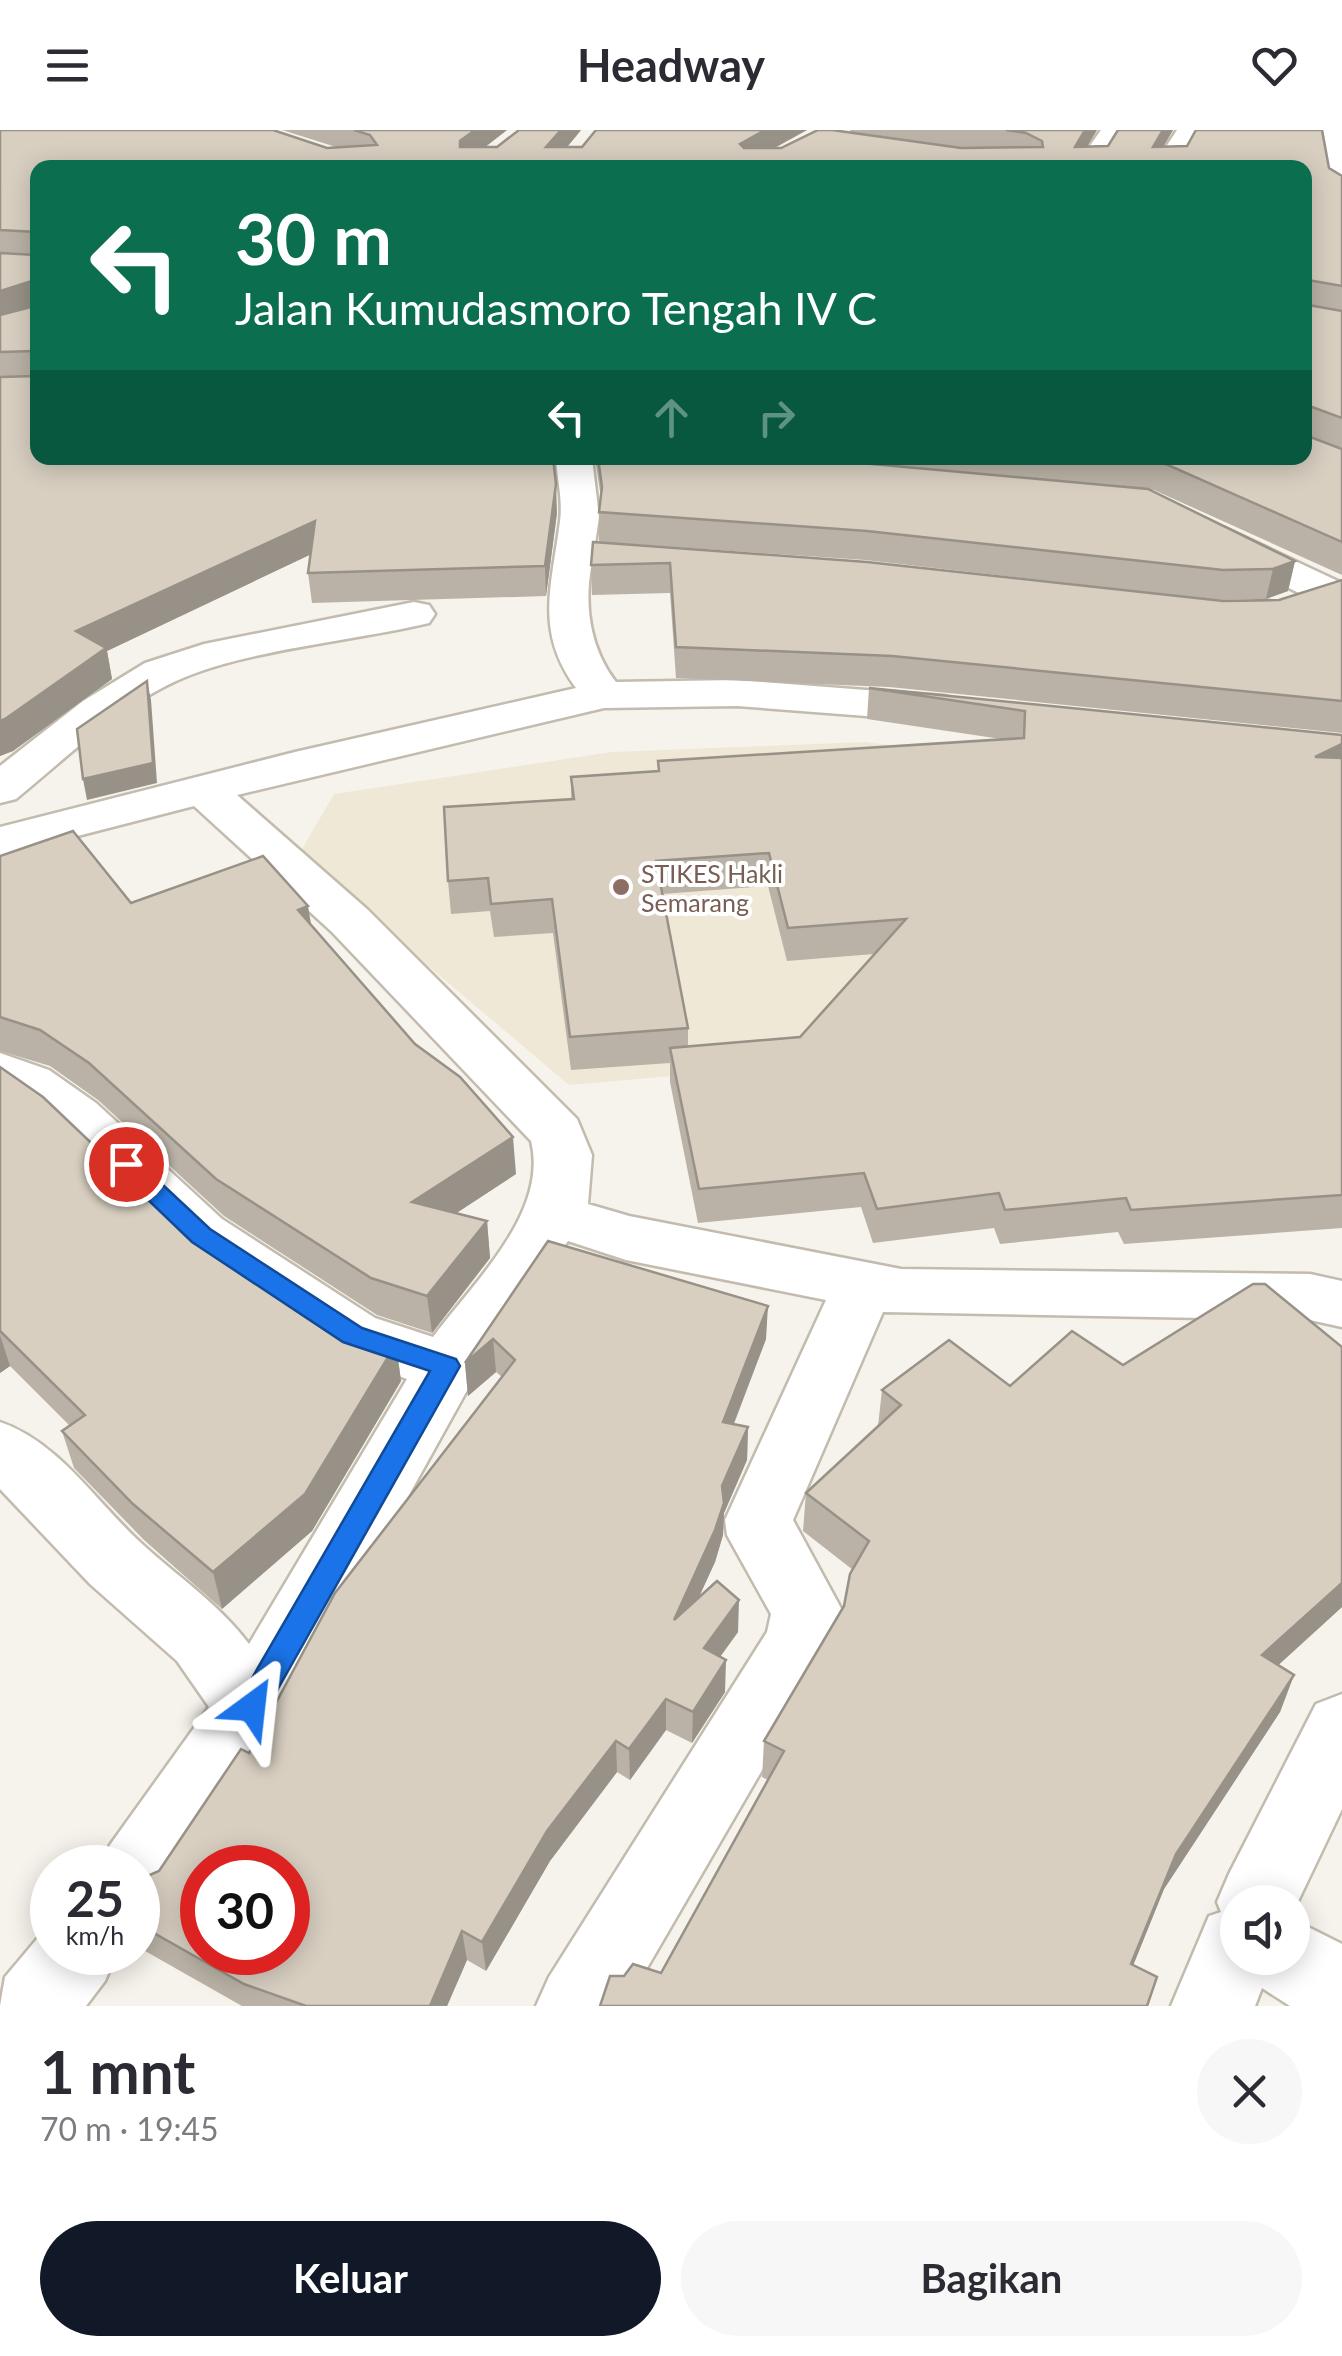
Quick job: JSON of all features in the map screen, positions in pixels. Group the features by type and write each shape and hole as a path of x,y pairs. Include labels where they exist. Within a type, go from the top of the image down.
{"street":[{"path":"1093,160 1114,130"},
{"path":"1171,160 1190,130"},
{"path":"1329,130 1331,192"},
{"path":"575,465 580,517 567,590 573,642 584,670 604,695"},
{"path":"1185,520 1338,593"},
{"path":"574,555 710,565"},
{"path":"1286,610 1338,593"},
{"path":"0,789 83,721 160,672 204,657 414,614"},
{"path":"0,842 295,766 604,695 737,692 980,713"},
{"path":"157,1845 252,1707 446,1366 555,1216 566,1178 565,1155 557,1133 350,921 206,792"},
{"path":"0,1071 28,1083 76,1117 201,1235 352,1335 446,1366"},
{"path":"555,1216 626,1238 901,1292 1310,1297 1342,1304"},
{"path":"578,2006 801,1641 807,1612 762,1534 759,1520 864,1285"},
{"path":"0,1449 42,1484 116,1562 203,1640 252,1707"},
{"path":"1265,1885 1340,1737"},
{"path":"34,2006 58,1975"},
{"path":"1213,2006 1226,1975"}],"shaded area":[{"name":"STIKES Hakli Semarang","path":"865,742 946,752 912,916 823,1063 569,1085 298,856 334,794 612,752"}],"building":[{"path":"0,130 273,130 327,148 377,145 370,135 354,130 475,130 460,141 460,147 497,147 519,130 561,130 546,147 582,147 596,130 765,130 740,144 744,148 781,148 818,130 832,130 961,148 1043,147 1042,141 1026,133 1006,130 1085,130 1075,147 1108,146 1118,130 1163,130 1153,147 1187,146 1196,130 1322,130 1329,168 1342,176 1342,286 1312,281 1312,160 30,160 30,232 0,230"},
{"path":"0,253 30,255 30,282 0,291"},
{"path":"1312,306 1342,311 1342,418 1312,407"},
{"path":"30,307 30,351 0,352 0,315"},
{"path":"30,376 30,465 554,465 556,484 545,566 308,573 315,521 76,631 106,648 0,721 0,377"},
{"path":"1312,438 1342,449 1342,542 1168,465 1312,465"},
{"path":"599,465 883,465 1148,489 1295,561 1273,569 1223,570 867,531 599,512 602,487"},
{"path":"593,542 867,562 1223,601 1279,600 1342,580 1342,701 892,656 676,647 670,563 591,565"},
{"path":"147,681 153,763 83,779 77,729"},
{"path":"869,688 1342,735 1342,744 1315,757 1342,758 1342,1195 1131,1210 1126,1198 1005,1210 999,1193 877,1209 864,1173 699,1189 670,1048 800,1037 906,919 788,928 769,853 656,861 688,1028 570,1037 552,899 491,904 488,878 448,881 444,807 574,799 571,777 659,771 658,761 1024,738 1025,711"},
{"path":"73,831 131,903 263,856 308,906 298,910 415,1044 460,1077 513,1137 412,1202 487,1221 427,1296 371,1278 216,1179 89,1063 40,1030 0,1017 0,856"},
{"path":"0,1067 43,1097 169,1217 322,1318 396,1344 305,1494 213,1572 133,1504 62,1431 85,1415 0,1331"},
{"path":"548,1241 768,1306 723,1422 748,1427 722,1486 724,1503 715,1530 674,1620 717,1581 739,1600 704,1648 726,1660 693,1712 666,1699 629,1749 616,1741 547,1831 482,1942 462,1931 430,2006 306,2006 228,1975 310,1975 310,1845 180,1845 180,1948 160,1936 160,1870 241,1749 249,1753 335,1593 515,1360 493,1339 465,1363"},
{"path":"1253,1284 1265,1284 1342,1347 1342,1583 1262,1655 1294,1675 1176,1854 1131,1964 1157,1977 1147,2006 600,2006 610,1976 624,1976 633,1964 661,1973 784,1751 764,1741 844,1606 850,1574 869,1541 806,1493 901,1405 882,1390 949,1340 1010,1386 1072,1331 1123,1365"}],"place":[{"name":"STIKES Hakli Semarang","path":"621,887"}],"route":[{"path":"126,1164 201,1235 352,1335 446,1366 252,1707"}]}
